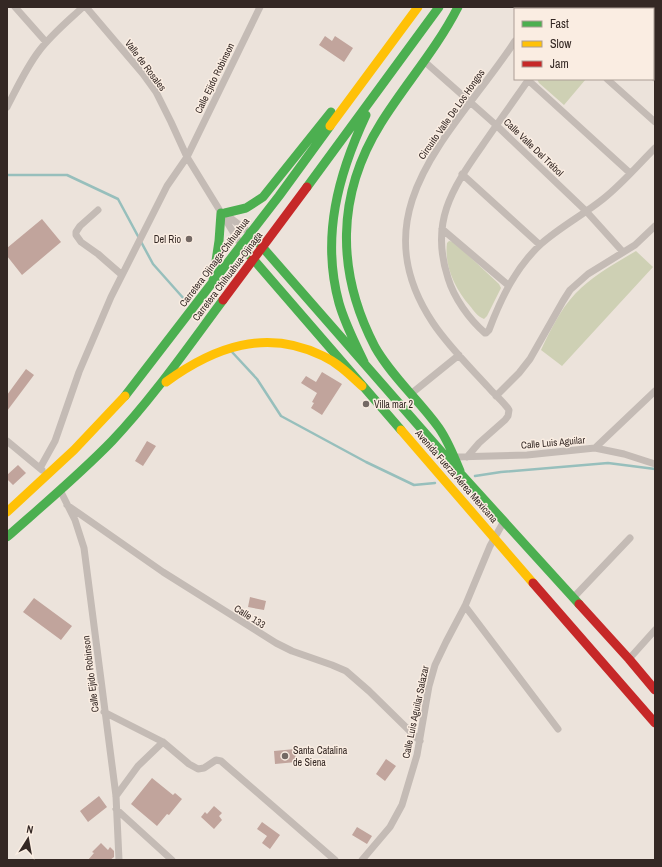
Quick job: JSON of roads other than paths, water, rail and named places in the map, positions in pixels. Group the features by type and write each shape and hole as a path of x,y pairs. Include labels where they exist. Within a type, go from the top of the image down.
{"main road":[{"name":"Carretera Ojinaga-Chihuahua","path":"7,512 48,475 97,427 132,388 371,72 418,7"},
{"name":"Carretera Chihuahua-Ojinaga","path":"7,537 112,441 153,393 263,247 439,7"},
{"path":"458,7 450,24 426,62 380,124 365,152 350,200 345,231 347,259 354,294 367,331 384,360 412,393 447,441 460,473"},
{"path":"212,283 219,241 221,211 246,208 263,197 355,82 363,75 371,72"},
{"path":"364,362 346,324 340,304 333,268 332,241 338,190 344,169 354,142 378,90"},
{"path":"345,106 359,116"},
{"name":"Avenida Fuerza Aérea Mexicana","path":"250,233 460,473 629,659 655,690"},
{"name":"Avenida Fuerza Aérea Mexicana","path":"241,245 655,723"},
{"path":"153,393 175,375 206,356 234,346 256,343 285,344 311,352 339,366 362,386"}],"street":[{"path":"15,7 46,42"},
{"path":"7,107 32,60 46,42 83,7"},
{"name":"Valle de Rosales","path":"86,7 143,74 156,92 187,157 202,184 221,211 241,245"},
{"name":"Calle Ejido Robinson","path":"40,468 53,445 79,372 122,275 167,186 187,157 257,8"},
{"name":"Circuito Valle De Los Hongos","path":"467,457 479,443 505,420 509,413 508,408 459,355 434,324 422,306 410,273 404,240 406,220 417,185 427,165 470,102 514,42"},
{"name":"Calle Valle Del Trébol","path":"426,62 496,125 586,211 623,252"},
{"path":"527,80 462,174 451,194 445,210 442,229 441,253 445,269 451,286 463,308 485,333 489,330 508,285 540,245 602,200 655,148"},
{"path":"529,80 630,173"},
{"path":"608,80 655,122"},
{"path":"462,174 540,245"},
{"path":"98,210 80,226 76,232 76,235 81,242 98,254 122,275"},
{"path":"221,211 250,233"},
{"path":"496,396 514,378 530,358 570,290 588,274 635,245 655,226"},
{"path":"442,229 508,285"},
{"path":"412,393 459,355"},
{"name":"Calle Luis Aguilar","path":"454,457 527,455 595,448 655,391"},
{"path":"7,441 48,475"},
{"path":"595,448 624,454 655,464"},
{"name":"Calle Ejido Robinson","path":"60,490 80,532 84,548 116,796 119,860"},
{"name":"Calle 133","path":"67,505 163,572 276,643 292,651 336,666 346,671 369,691 420,741"},
{"name":"Calle Luis Aguilar Salazar","path":"362,860 390,827 402,805 417,754 429,686 435,664 465,606 485,557 504,521"},
{"path":"573,598 630,538"},
{"path":"465,606 558,729"},
{"path":"629,659 655,630"},
{"path":"104,712 164,742 198,769 204,768 216,760 220,760 335,860"},
{"path":"116,796 138,766 164,742"},
{"path":"116,809 172,860"}],"waterway":[{"path":"7,175 67,175 118,199 153,264 185,300"},
{"path":"232,352 257,379 281,416 366,462 414,485 435,483"},
{"path":"475,476 501,472 608,463 655,469"}],"place":[{"name":"Del Rio","path":"189,239"},
{"name":"Villa mar 2","path":"366,404"},
{"name":"Santa Catalina de Siena","path":"285,756"}]}
